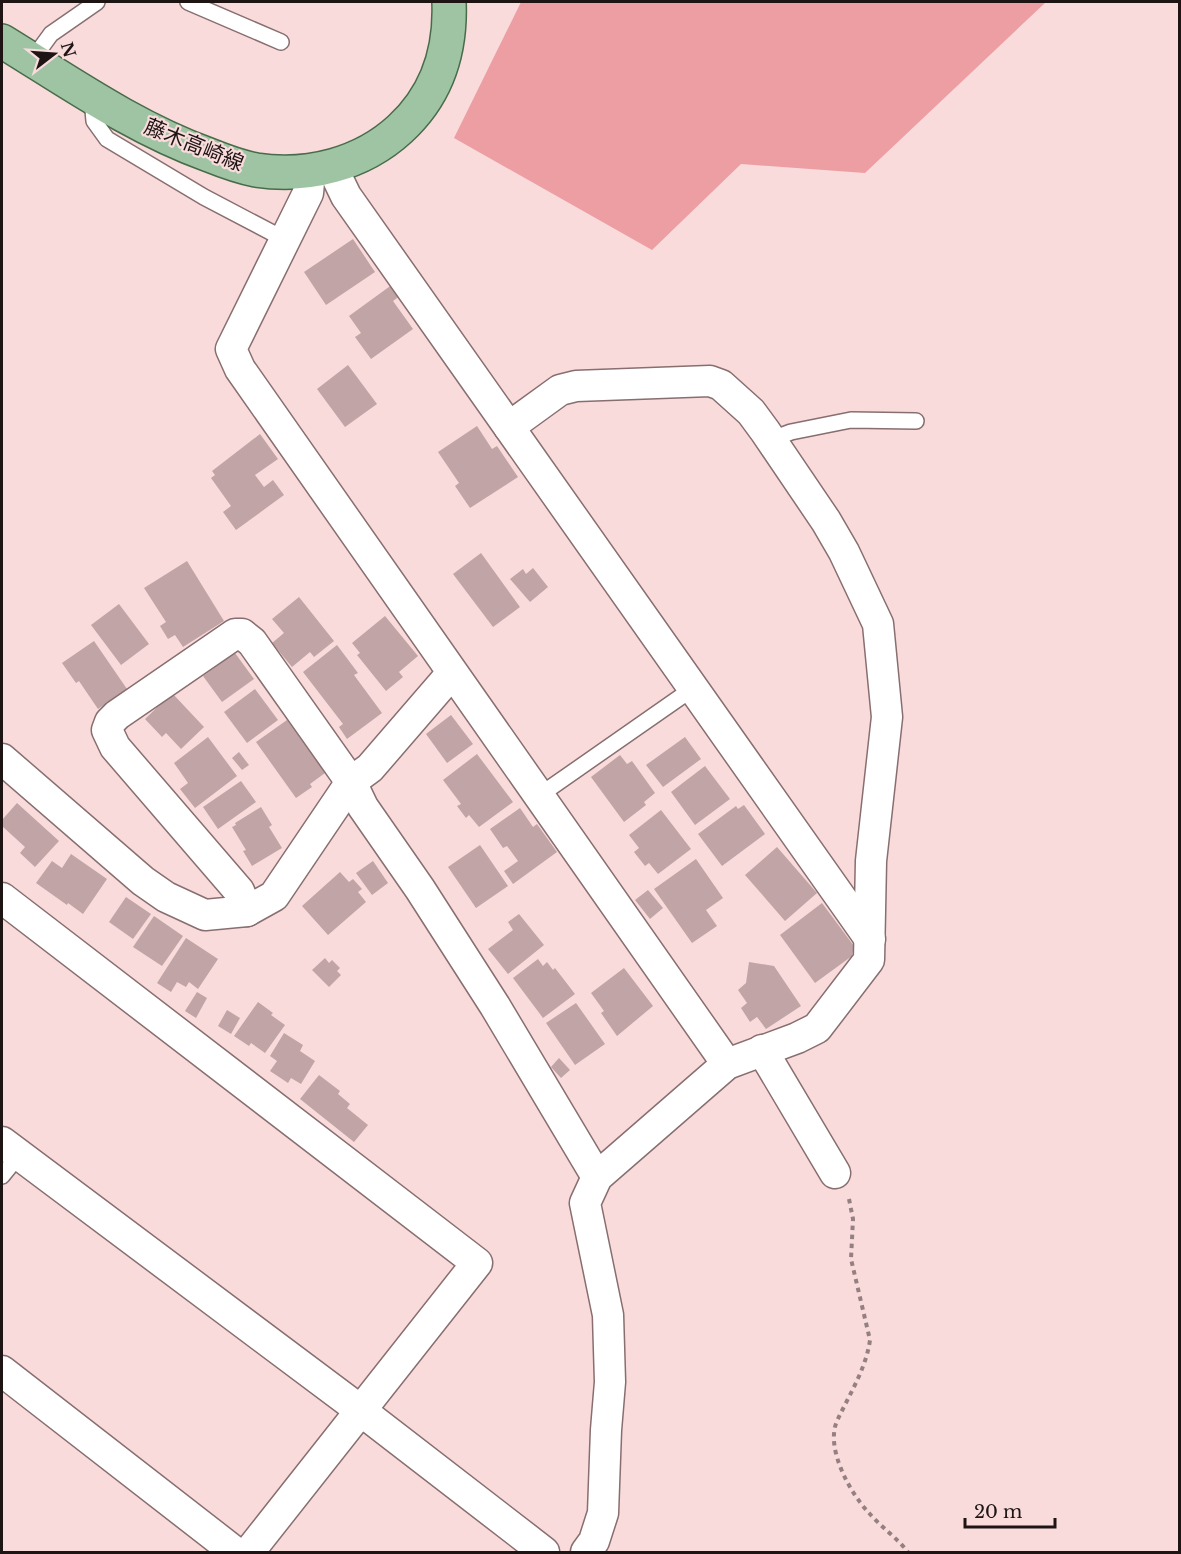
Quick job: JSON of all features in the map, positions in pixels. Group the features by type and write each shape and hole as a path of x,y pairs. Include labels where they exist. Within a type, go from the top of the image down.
{"main road":[{"name":"藤木高崎線","path":"2,40 92,99 184,146 238,166 256,170 321,169 362,155 393,135 414,116 431,90 444,62 449,37 449,2"}],"street":[{"path":"727,1064 240,369 231,349 321,169 346,196 870,939"},
{"path":"509,427 560,390 576,386 710,381 721,385 751,412 826,521 844,552 878,624 887,717 871,861 868,960 817,1028 797,1038 727,1064 597,1176 585,1203 608,1315 610,1382 603,1513 594,1541 586,1552"},
{"path":"247,911 238,891 115,747 109,739 107,730 110,722 234,634 242,634 252,642 351,782 363,807 420,889 495,1006 597,1176"},
{"path":"2,759 121,863 166,897 205,915 247,911 274,896 351,782 370,768 453,673"},
{"path":"2,898 477,1263 249,1552"},
{"path":"762,1050 835,1173"},
{"path":"7,1157 360,1410 544,1552"},
{"path":"2,1371 235,1552"}],"lane":[{"path":"32,60 51,34 97,2"},
{"path":"188,2 281,42"},
{"path":"92,99 94,121 107,139 204,197 284,239"},
{"path":"770,440 791,432 850,420 916,421"},
{"path":"540,795 692,689"}],"path":[{"path":"835,1173 843,1179 850,1203 853,1219 851,1259 870,1340 862,1372 834,1429 832,1442 839,1464 867,1512 908,1552"}],"shaded area":[{"path":"521,2 1046,2 865,173 741,164 652,250 454,138"}],"building":[{"path":"353,239 375,272 326,305 304,272"},
{"path":"393,284 401,295 393,301 413,329 371,359 355,337 361,333 349,316"},
{"path":"348,365 377,404 345,427 317,389"},
{"path":"477,426 492,449 497,446 518,477 470,508 455,486 459,483 438,452"},
{"path":"260,434 278,459 255,475 264,487 273,480 284,495 236,530 223,512 231,506 211,478 215,475 212,471"},
{"path":"481,553 520,607 493,627 453,574"},
{"path":"187,561 224,621 183,647 175,635 168,639 160,626 166,622 144,588"},
{"path":"533,568 548,587 530,602 510,579 523,569 526,574"},
{"path":"299,597 334,641 314,657 310,652 292,667 272,643 284,633 272,619"},
{"path":"119,604 149,644 121,665 91,625"},
{"path":"385,616 418,656 399,672 403,677 386,691 357,655 360,653 352,643"},
{"path":"94,641 127,689 98,709 79,681 76,683 62,663"},
{"path":"337,645 358,673 354,675 382,713 347,739 339,727 343,724 303,672"},
{"path":"235,653 254,679 222,702 203,676"},
{"path":"255,689 278,720 247,743 224,712"},
{"path":"172,693 204,727 181,749 166,733 162,737 145,719"},
{"path":"451,715 473,744 447,763 426,734"},
{"path":"287,720 325,773 310,784 312,787 296,798 256,742"},
{"path":"208,737 237,776 195,808 180,789 188,783 174,763"},
{"path":"685,737 701,759 663,787 646,765"},
{"path":"239,752 249,765 242,770 232,758"},
{"path":"477,754 513,802 479,827 469,815 466,818 457,806 461,804 443,780"},
{"path":"620,755 627,764 632,761 655,793 644,802 646,805 624,822 591,777"},
{"path":"705,766 730,799 695,825 671,792"},
{"path":"241,781 256,802 218,829 203,807"},
{"path":"17,803 59,841 35,867 20,853 25,847 2,826 2,820"},
{"path":"744,805 765,834 722,866 698,834 736,806 738,809"},
{"path":"261,807 272,825 269,827 282,848 252,866 243,851 246,850 232,827"},
{"path":"520,808 533,827 537,824 557,852 513,884 504,871 518,861 507,846 503,848 490,829"},
{"path":"661,810 691,849 658,874 649,863 645,866 634,852 639,848 629,835"},
{"path":"480,845 508,886 476,908 448,867"},
{"path":"777,847 817,893 785,921 745,875"},
{"path":"71,854 107,879 83,914 36,883 52,861 62,868"},
{"path":"696,859 723,898 706,910 717,926 692,943 654,889"},
{"path":"373,861 388,883 372,895 356,873"},
{"path":"340,872 349,882 353,879 362,889 358,892 366,902 328,935 302,906"},
{"path":"648,890 663,908 650,919 635,900"},
{"path":"126,897 151,914 133,939 109,922"},
{"path":"822,903 854,946 852,956 815,983 780,935"},
{"path":"519,914 544,945 508,974 488,949 513,930 508,922"},
{"path":"154,916 183,936 162,966 133,947"},
{"path":"186,938 218,959 198,989 189,982 186,987 177,982 171,992 157,983"},
{"path":"325,958 329,963 332,960 340,968 337,971 341,975 329,987 312,970"},
{"path":"538,959 543,966 547,962 553,970 555,968 575,994 543,1018 513,978"},
{"path":"749,962 774,966 801,1006 766,1029 757,1017 750,1022 741,1008 747,1003 738,990 746,983"},
{"path":"624,968 653,1006 617,1036 601,1013 604,1011 591,993"},
{"path":"197,992 207,998 196,1018 185,1011"},
{"path":"258,1002 285,1025 265,1053 251,1043 249,1046 234,1036"},
{"path":"576,1003 605,1044 575,1065 546,1023"},
{"path":"227,1010 240,1018 231,1034 218,1026"},
{"path":"284,1033 303,1045 300,1051 315,1061 301,1084 291,1078 288,1083 270,1071 277,1061 270,1056"},
{"path":"559,1058 570,1070 561,1078 551,1067"},
{"path":"319,1075 340,1091 338,1094 350,1104 347,1108 368,1125 354,1142 300,1099"}]}
